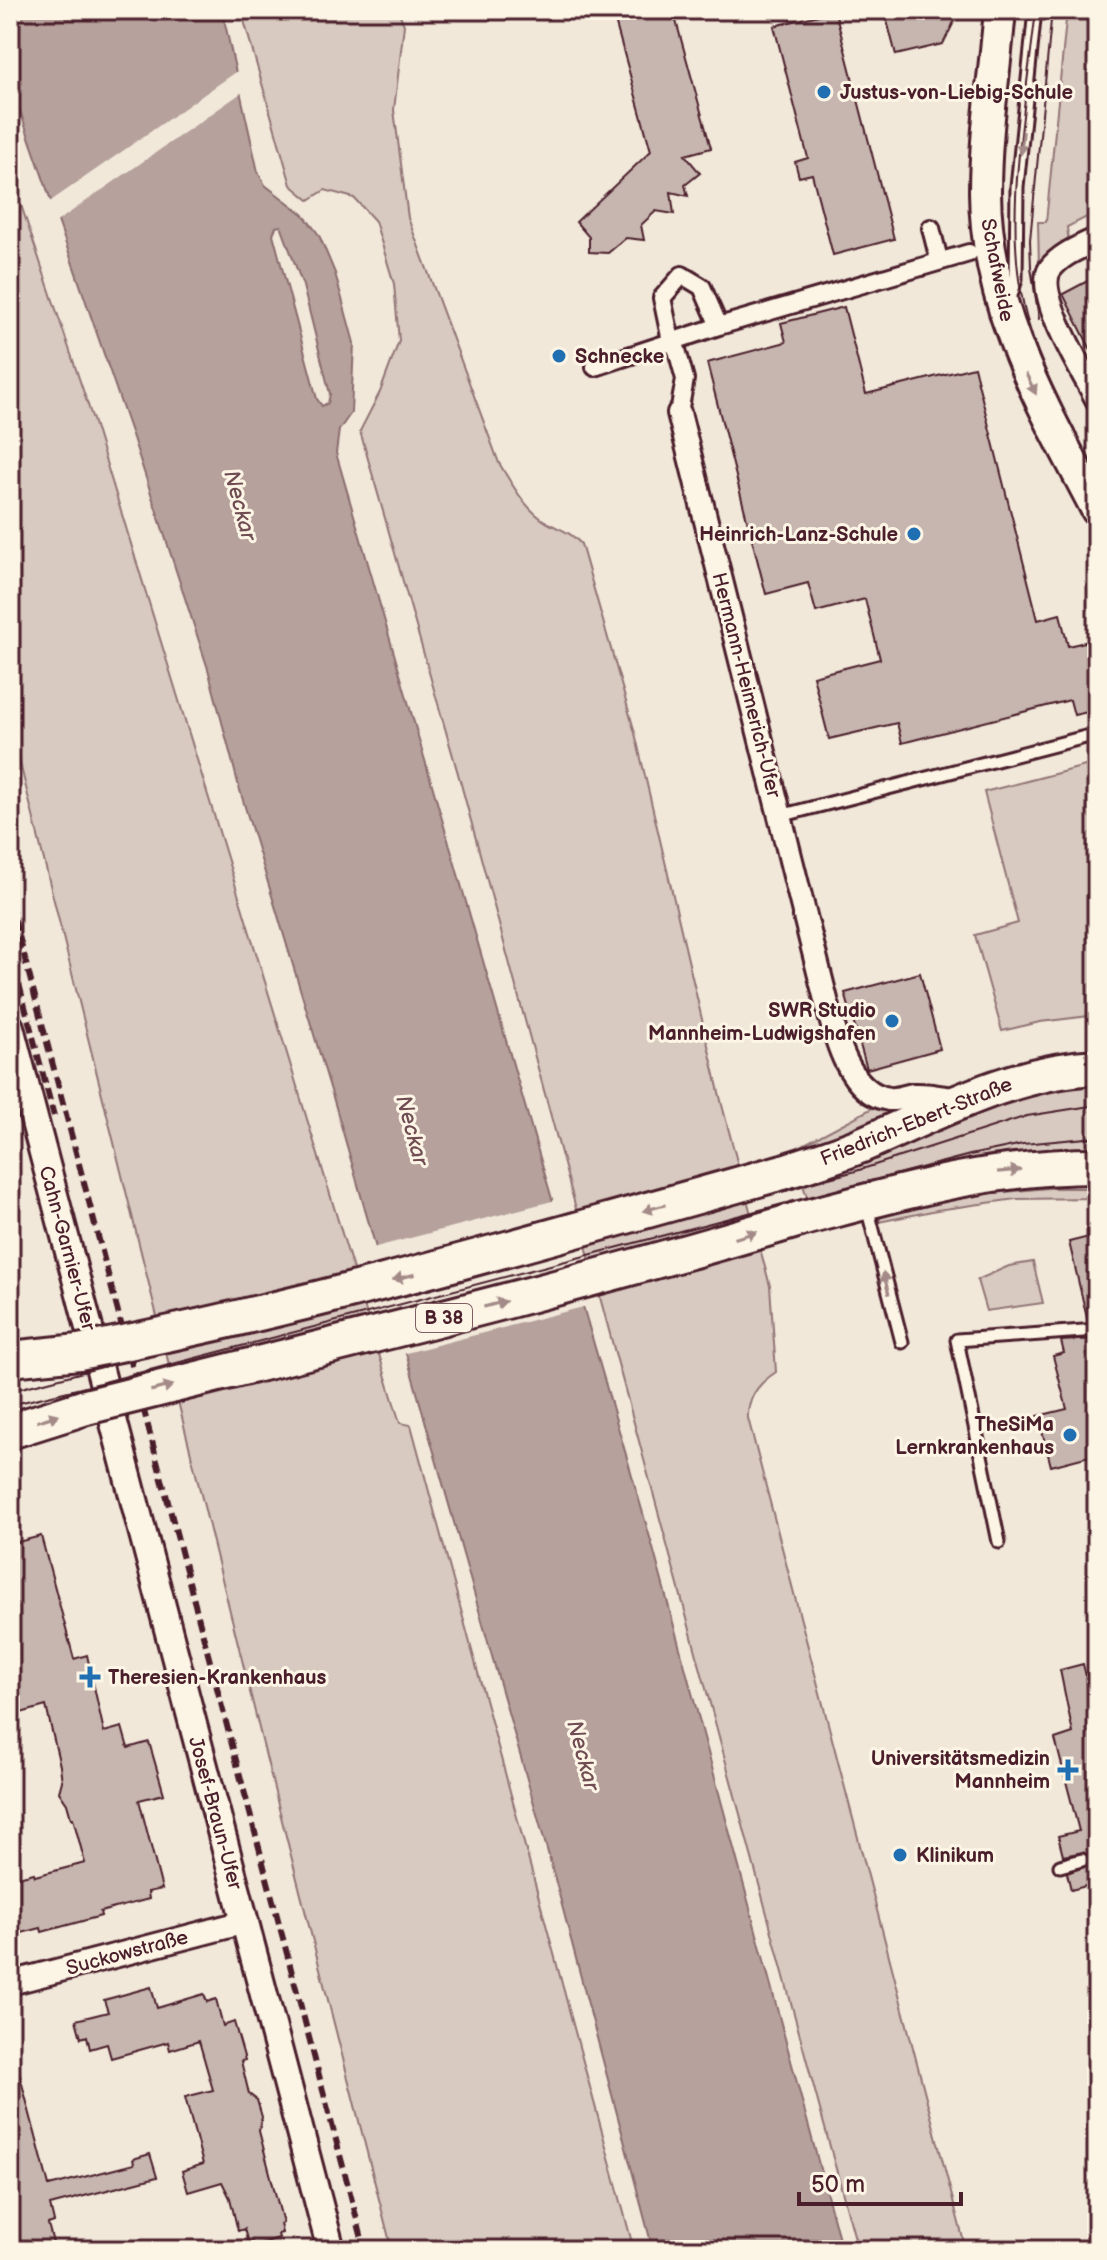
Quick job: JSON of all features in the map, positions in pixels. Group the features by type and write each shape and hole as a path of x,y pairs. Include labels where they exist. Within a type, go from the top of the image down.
{"main road":[{"name":"Schafweide","path":"1000,10 979,250 1027,376 1097,510"},
{"name":"Friedrich-Ebert-Straße","path":"90,1364 198,1329 435,1269 783,1172 855,1147 962,1100 1021,1079 1073,1068 1097,1067"},
{"name":"B 38","path":"10,1431 86,1407 460,1313 683,1254 800,1219 869,1216 932,1184 991,1173 1097,1166"},
{"name":"B 38","path":"10,1359 90,1364"}],"street":[{"path":"931,228 939,260"},
{"path":"1097,239 1063,256 1049,271 1047,288 1054,314 1097,399"},
{"path":"595,367 719,326 979,250"},
{"path":"679,413 685,379 677,350 671,341 662,298 682,275 702,287 719,326"},
{"name":"Hermann-Heimerich-Ufer","path":"679,413 830,1014 845,1061 861,1083 887,1099 915,1095 962,1100"},
{"name":"Cahn-Garnier-Ufer","path":"10,1027 90,1364"},
{"name":"Josef-Braun-Ufer","path":"90,1364 245,1922 331,2250"},
{"name":"Suckowstraße","path":"10,1983 245,1922"}],"lane":[{"path":"1004,311 1016,279 1017,187 1035,10"},
{"name":"Hermann-Heimerich-Ufer","path":"780,816 1097,734"},
{"path":"869,1216 902,1342"},
{"path":"999,1542 957,1340 1097,1330"},
{"path":"1060,1866 1082,1860"}],"shaded area":[{"path":"241,10 398,10 404,25 394,110 408,218 499,463 533,512 581,544 635,733 722,1105 770,1286 776,1372 755,1391 748,1418 966,2250 858,2250 461,784 360,431 380,392 399,341 394,284 375,221 354,198 325,190 309,200 291,185"},
{"path":"1067,10 1097,10 1097,212 1067,227 1069,244 1039,268 1038,222 1046,222"},
{"path":"10,172 94,423 400,1423 411,1425 634,2250 392,2250 276,1797 10,723"},
{"path":"1097,763 1097,1015 1040,1022 1002,1031 975,935 1018,923 984,792"},
{"path":"1097,1079 1097,1154 809,1203 801,1179 989,1102"},
{"path":"918,1101 799,1155 797,1148 878,1105"},
{"path":"1049,1188 1097,1188 1097,1198 1016,1199 879,1222 883,1209 935,1198"},
{"path":"1033,1262 1043,1303 986,1311 977,1280 1009,1266"}],"water":[{"name":"Neckar","path":"10,10 222,10 258,172 265,185 303,214 319,235 335,273 354,343 351,413 339,430 336,453 653,1548 842,2250 653,2250 550,1860 335,1104 239,787 208,669 133,438 10,82","holes":["281,226 303,286 330,394 328,403 322,406 317,399 273,234 276,227"]}],"pier":[{"path":"239,70 244,91 55,223 48,203"},
{"path":"556,1200 587,1306 402,1354 372,1248"}],"building":[{"path":"612,10 673,10 711,148 685,155 700,173 685,185 688,196 671,192 674,214 656,211 641,225 644,240 626,238 608,253 589,252 589,237 576,222 651,151"},
{"path":"899,10 960,10 943,44 896,55 885,13"},
{"name":"Justus-von-Liebig-Schule","path":"835,11 894,239 833,255 812,174 799,177 795,162 808,158 774,26"},
{"path":"1097,276 1097,362 1063,294"},
{"name":"Heinrich-Lanz-Schule","path":"844,307 866,394 974,367 1038,620 1060,614 1068,646 1097,639 1097,710 1074,715 1070,700 902,743 897,723 829,739 813,676 880,659 865,599 816,612 808,583 766,594 707,363 786,342 781,323"},
{"name":"SWR Studio Mannheim-Ludwigshafen","path":"920,973 940,1049 867,1069 845,993"},
{"path":"1097,1235 1097,1322 1088,1322 1069,1242"},
{"name":"TheSiMa Lernkrankenhaus","path":"1097,1339 1097,1454 1051,1466 1038,1416 1067,1409 1053,1356 1064,1353 1061,1341"},
{"path":"41,1536 74,1659 87,1655 104,1732 122,1727 128,1748 149,1742 164,1794 139,1800 162,1889 148,1892 149,1899 100,1912 101,1916 42,1932 41,1928 10,1936 10,1879 85,1863 73,1818 59,1792 62,1781 60,1766 46,1706 10,1716 10,1544"},
{"path":"1083,1664 1086,1676 1097,1673 1097,1883 1071,1890 1067,1873 1087,1866 1090,1859 1083,1852 1063,1856 1058,1836 1079,1831 1055,1739 1073,1733 1060,1670"},
{"path":"151,1987 157,2008 204,1994 207,2002 216,1999 223,2026 234,2022 245,2060 241,2061 249,2094 257,2100 262,2117 259,2131 283,2223 280,2224 282,2233 278,2234 279,2238 252,2246 252,2242 248,2243 244,2229 238,2231 230,2198 222,2182 188,2192 182,2171 203,2164 185,2097 213,2090 199,2041 170,2050 168,2042 111,2058 107,2044 90,2049 87,2036 81,2038 76,2020 108,2012 104,2000"},
{"path":"16,2061 49,2186 134,2164 133,2159 150,2154 157,2177 50,2205 54,2222 48,2224 55,2250 10,2250 10,2062"}],"tram line":[{"path":"1036,10 1018,160 1018,272 1037,351 1097,474"},
{"path":"1039,319 1030,240 1052,10"},
{"path":"10,1391 856,1171 1027,1116 1097,1105"},
{"path":"10,1405 970,1155 1023,1144 1097,1137"}],"railway":[{"path":"10,902 365,2250"},
{"path":"10,950 54,1116"}],"place":[{"name":"Justus-von-Liebig-Schule","path":"824,92"},
{"name":"Schnecke","path":"559,356"},
{"name":"Heinrich-Lanz-Schule","path":"914,534"},
{"name":"SWR Studio Mannheim-Ludwigshafen","path":"892,1021"},
{"name":"TheSiMa Lernkrankenhaus","path":"1070,1435"},
{"name":"Theresien-Krankenhaus","path":"90,1677"},
{"name":"Universitätsmedizin Mannheim","path":"1068,1770"},
{"name":"Klinikum","path":"900,1855"}]}
